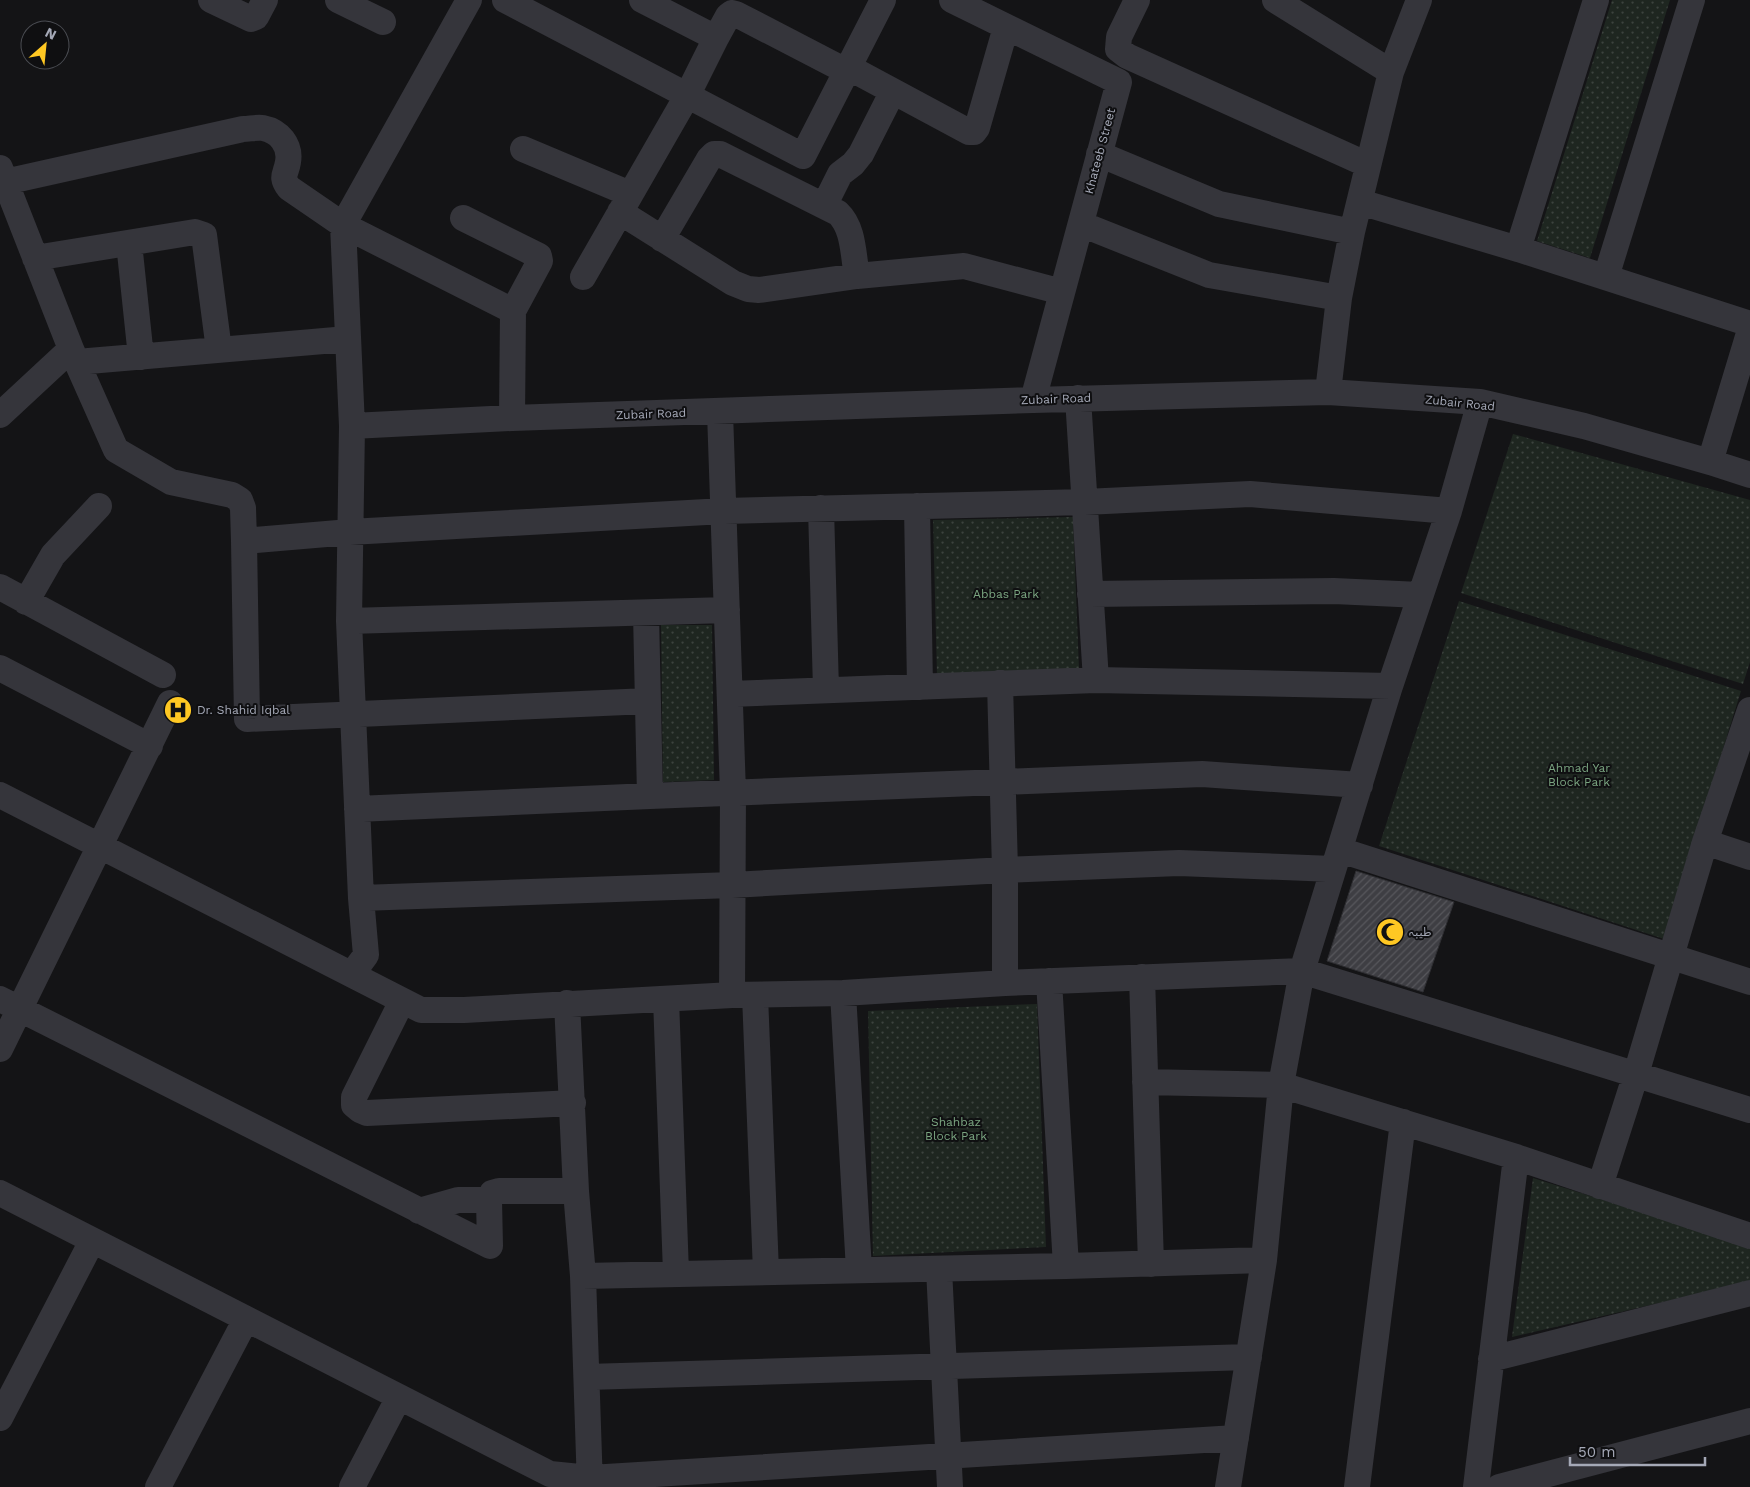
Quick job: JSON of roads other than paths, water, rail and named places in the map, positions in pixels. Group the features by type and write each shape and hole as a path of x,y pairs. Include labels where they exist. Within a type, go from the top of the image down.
{"street":[{"path":"211,0 251,19 256,17 265,0"},
{"path":"338,0 383,22"},
{"path":"352,974 366,954 361,898 349,621 352,426 343,224 469,0"},
{"path":"505,0 803,156 883,0"},
{"path":"642,0 716,38"},
{"path":"952,0 1119,82"},
{"path":"1137,0 1119,38 1118,49 1127,56 1368,165"},
{"path":"1275,0 1391,72"},
{"path":"1328,392 1339,298 1352,232 1391,72 1419,0"},
{"path":"1518,249 1596,0"},
{"path":"1606,277 1692,0"},
{"path":"583,277 687,96 728,16 732,13 893,91 968,132 974,132 977,128 1006,27"},
{"name":"Khateeb Street","path":"1033,400 1127,56"},
{"path":"824,206 840,174 853,164 861,154 893,91"},
{"path":"513,311 343,224 289,188 284,181 284,173 288,162 287,147 279,134 262,127 3,175 74,356 116,450 171,482 232,495 240,500 244,541 247,719 648,701"},
{"path":"523,149 625,203 662,238 733,283 748,289 759,290 857,276 964,266 1062,292"},
{"path":"662,238 708,159 714,154 720,154 838,213 846,220 857,276"},
{"path":"1100,154 1219,204 1352,232"},
{"path":"1360,202 1518,249 1750,324"},
{"path":"463,218 539,256 540,261 513,311 512,418"},
{"path":"1080,224 1210,276 1339,298"},
{"path":"35,258 195,232 204,236 220,350"},
{"path":"129,243 141,357"},
{"path":"1710,462 1750,330"},
{"path":"0,415 74,356 141,357 348,339"},
{"name":"Zubair Road","path":"352,426 512,418 1078,398 1328,392 1480,402 1584,426 1750,475"},
{"path":"1078,398 1096,680"},
{"path":"1228,1487 1264,1260 1282,1085 1302,971 1390,686 1449,511 1480,402"},
{"path":"720,412 733,792 732,885 744,995 766,1272"},
{"path":"244,541 350,532 724,511 1085,502 1250,494 1449,511"},
{"path":"26,602 53,556 99,506"},
{"path":"917,506 920,687"},
{"path":"821,508 826,690"},
{"path":"0,587 163,675"},
{"path":"1090,594 1334,591 1420,595"},
{"path":"349,621 727,610"},
{"path":"646,613 650,796"},
{"path":"0,668 150,746"},
{"path":"730,694 1096,680 1390,686"},
{"path":"1000,684 1005,870 1005,983"},
{"path":"0,1050 10,1004 100,847 170,703"},
{"path":"1600,1186 1636,1074 1705,842 1746,737 1750,710"},
{"path":"357,809 1202,774 1360,785"},
{"path":"0,795 421,1010 464,1010 567,1003 744,995 843,993 1005,983 1302,971 1750,1110"},
{"path":"1705,842 1750,856"},
{"path":"361,898 732,885 1005,870 1179,863 1336,859 1750,982"},
{"path":"1142,977 1151,1264"},
{"path":"1049,981 1066,1266"},
{"path":"843,993 859,1270"},
{"path":"666,999 676,1273"},
{"path":"402,1001 354,1098 354,1105 360,1110 368,1113 573,1103"},
{"path":"567,1003 576,1191 583,1276 590,1483"},
{"path":"10,1004 490,1246 489,1200 492,1193 499,1191 576,1191"},
{"path":"1145,1082 1282,1085 1516,1157 1750,1236"},
{"path":"1357,1487 1403,1122"},
{"path":"1476,1487 1516,1157"},
{"path":"0,1193 399,1398 547,1481 590,1483 948,1456 1236,1438"},
{"path":"419,1211 458,1200 489,1200"},
{"path":"0,1418 92,1241"},
{"path":"583,1276 1264,1260"},
{"path":"939,1268 950,1487"},
{"path":"1491,1358 1750,1293"},
{"path":"158,1487 246,1319"},
{"path":"587,1377 1249,1357"},
{"path":"352,1487 399,1398"},
{"path":"1499,1487 1750,1421"}],"place":[{"name":"Dr. Shahid Iqbal","path":"178,710"},
{"name":"طیبہ","path":"1390,932"}],"park label":[{"name":"Abbas Park","path":"1006,594"},
{"name":"Ahmad Yar Block Park","path":"1579,775"},
{"name":"Shahbaz Block Park","path":"956,1129"}]}
